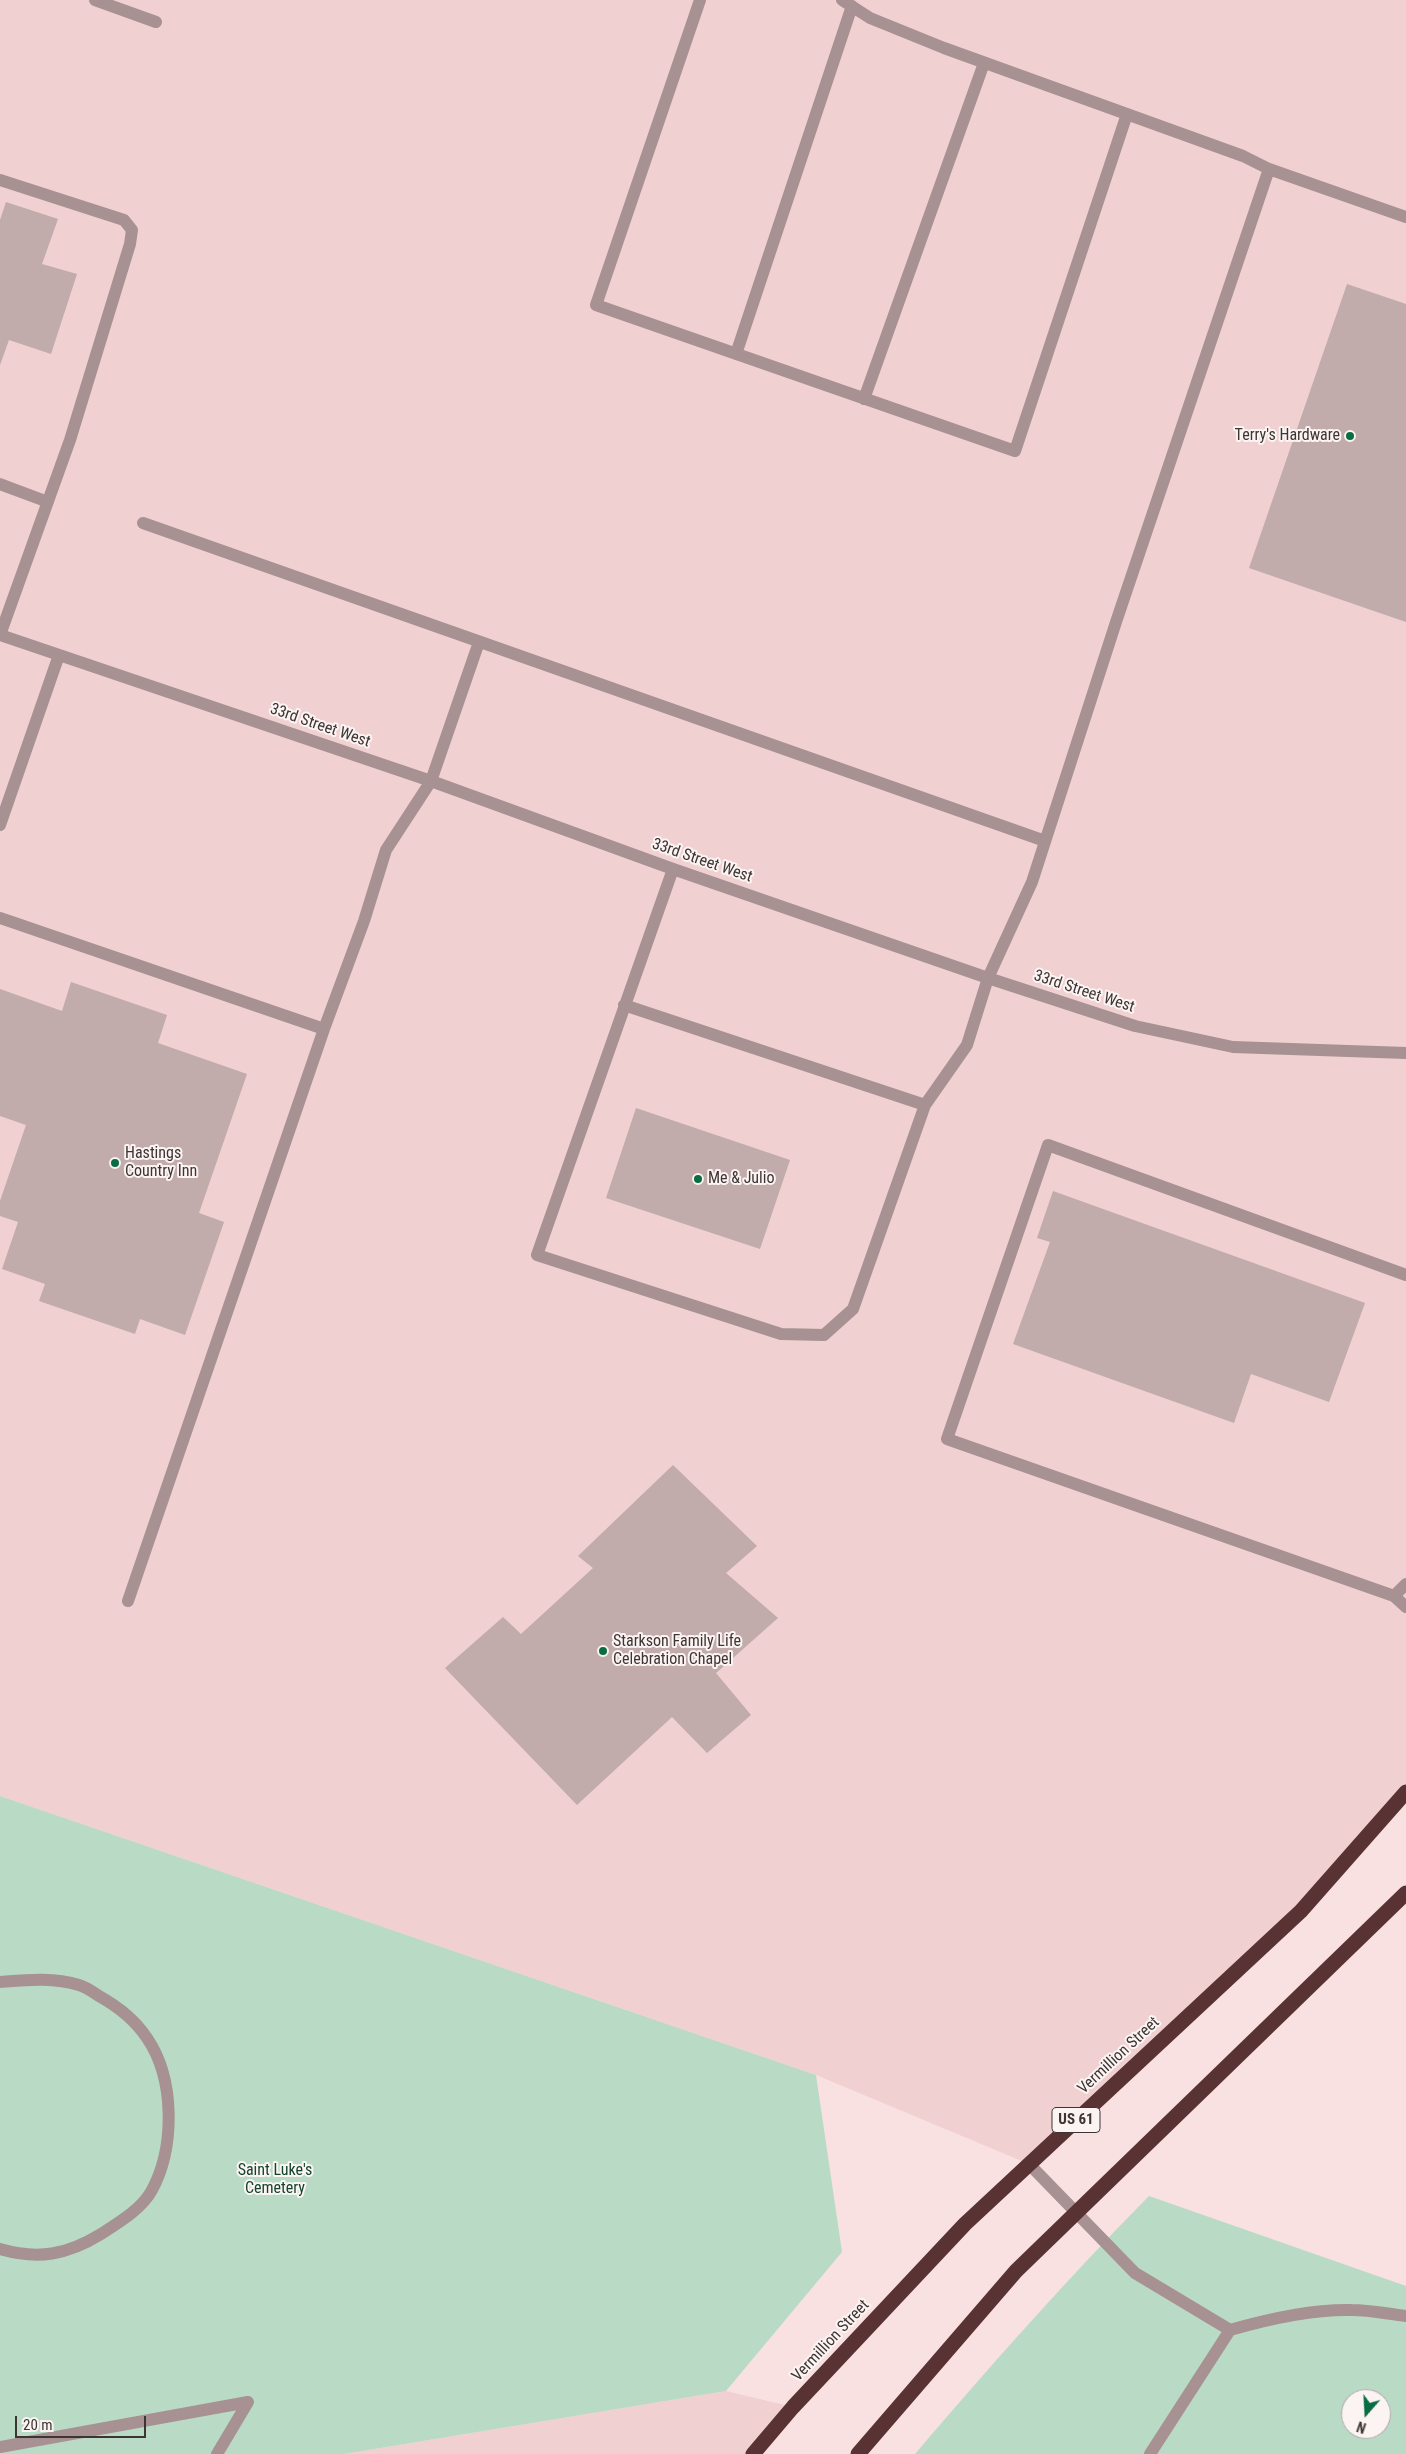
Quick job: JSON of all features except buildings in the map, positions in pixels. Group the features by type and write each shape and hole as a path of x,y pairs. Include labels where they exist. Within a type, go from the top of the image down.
{"highway":[{"name":"Vermillion Street","path":"753,2454 793,2407 965,2224 1301,1911 1406,1792"},
{"path":"858,2454 1016,2271 1406,1893"}],"street":[{"path":"95,0 156,22"},
{"path":"700,0 596,305 1015,451 1127,114"},
{"path":"736,354 847,3 870,18 984,63 1243,156 1269,169 1406,217"},
{"path":"864,399 984,63"},
{"path":"673,868 537,1255 781,1334 824,1335 853,1309 925,1105 968,1045 988,978 1032,882 1116,622 1269,169"},
{"path":"0,180 124,220 132,230 130,244 70,440 0,635"},
{"path":"0,484 48,502"},
{"path":"143,524 1045,841"},
{"name":"33rd Street West","path":"0,635 431,781 988,978 1135,1026 1233,1047 1406,1052"},
{"path":"128,1601 324,1029 364,922 386,850 431,781 479,642"},
{"path":"0,825 59,655"},
{"path":"0,918 324,1029"},
{"path":"624,1005 925,1105"},
{"path":"1406,1275 1048,1145 947,1439 1394,1596 1406,1607"},
{"path":"1394,1596 1406,1584"},
{"path":"0,1982 38,1978 80,1985 117,2006 147,2038 164,2076 170,2118 165,2157 152,2192 126,2218 93,2239 57,2254 18,2254 0,2249"},
{"path":"1029,2164 1135,2273 1230,2330"},
{"path":"1150,2454 1230,2330 1260,2321 1309,2313 1352,2310 1406,2316"},
{"path":"0,2447 248,2402 217,2454"}],"shaded area":[{"path":"0,0 1406,0 1406,1792 1301,1911 1029,2164 816,2075 0,1796"},
{"path":"726,2391 793,2407 753,2454 344,2454"}],"green space":[{"name":"Saint Luke's Cemetery","path":"0,1796 816,2075 842,2252 726,2391 344,2454 0,2454"},
{"path":"1149,2196 1406,2286 1406,2454 915,2454 1029,2323"}],"place":[{"name":"Terry's Hardware","path":"1350,436"},
{"name":"Hastings Country Inn","path":"115,1163"},
{"name":"Me & Julio","path":"698,1179"},
{"name":"Starkson Family Life Celebration Chapel","path":"603,1651"}]}
